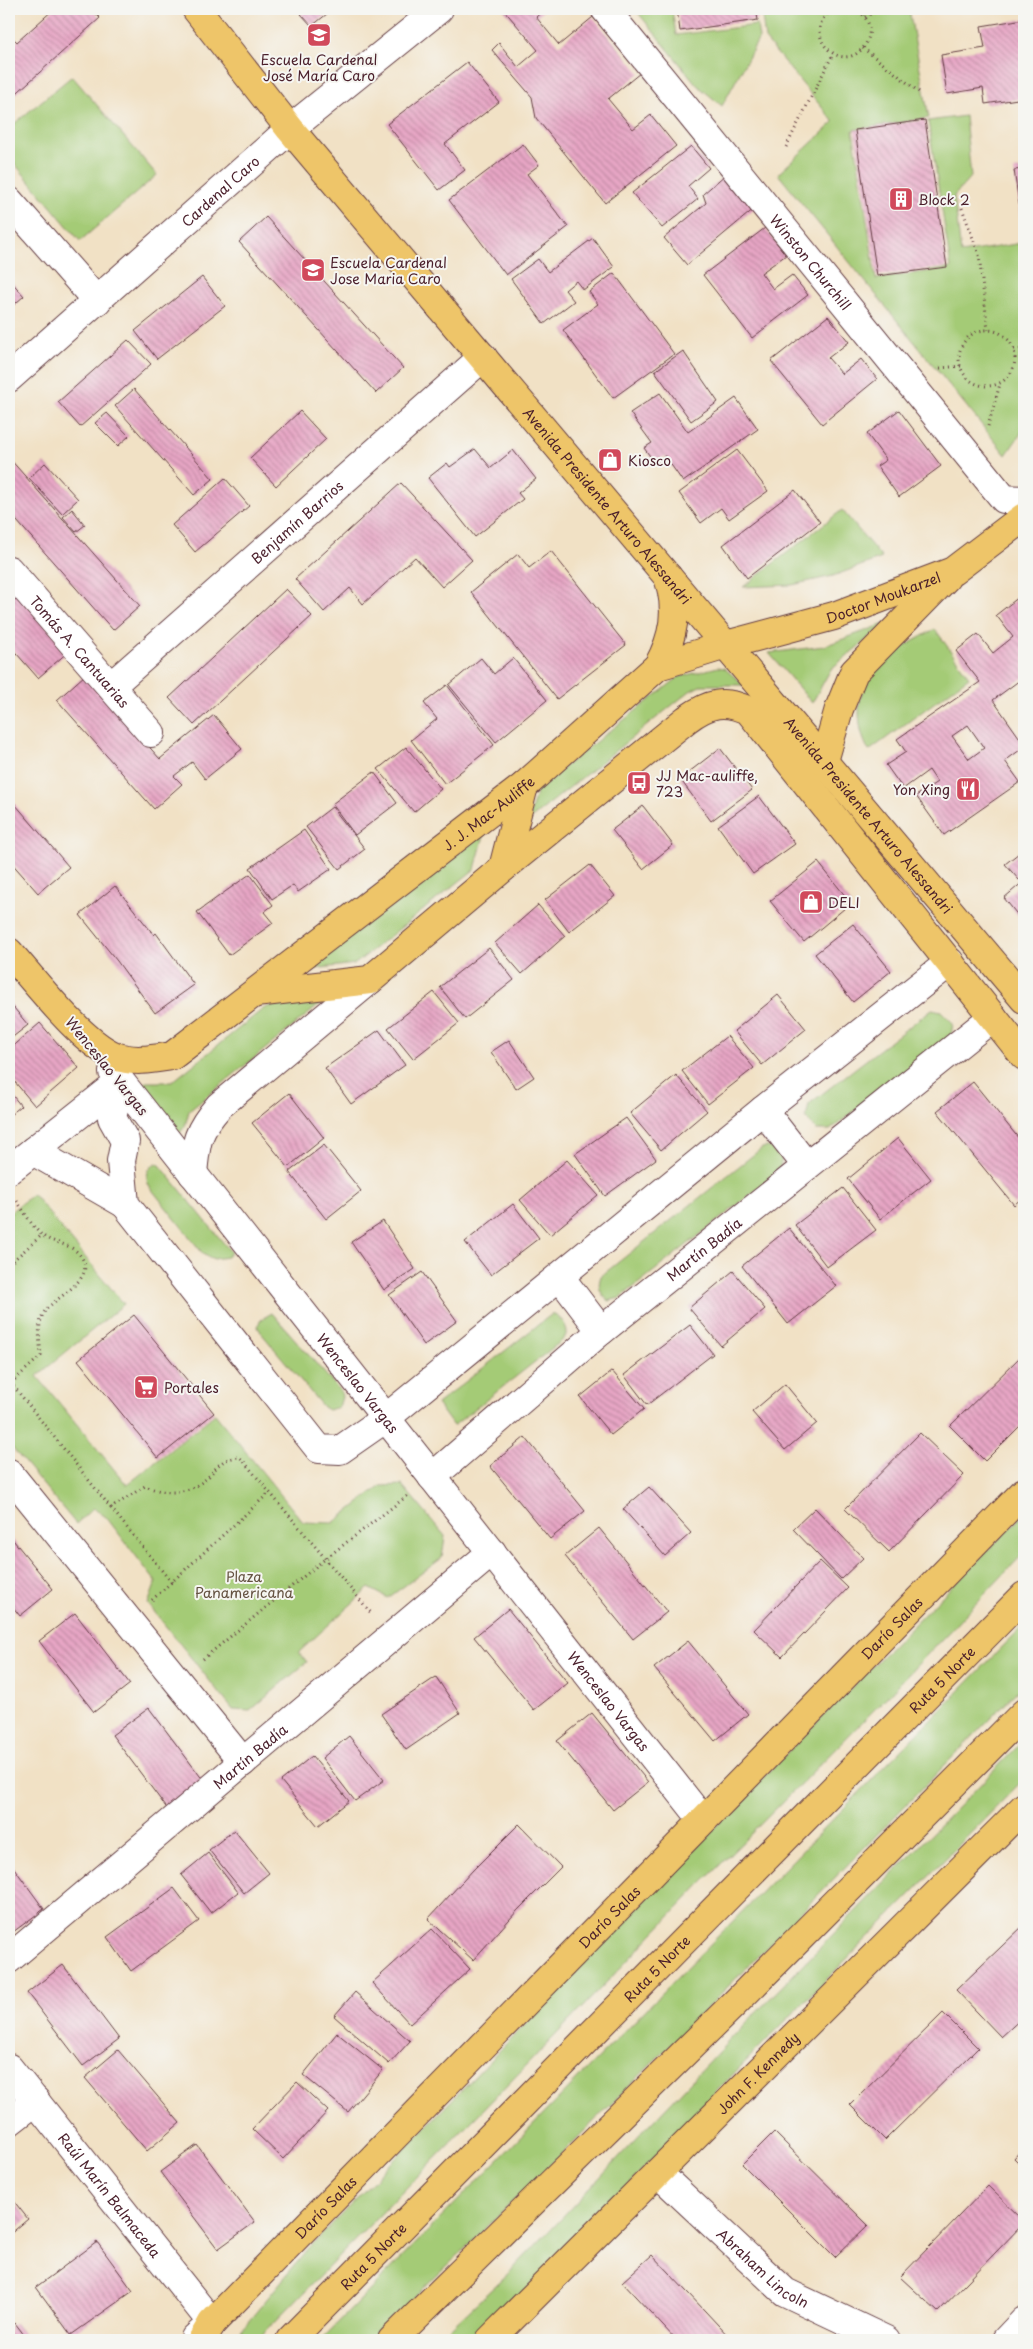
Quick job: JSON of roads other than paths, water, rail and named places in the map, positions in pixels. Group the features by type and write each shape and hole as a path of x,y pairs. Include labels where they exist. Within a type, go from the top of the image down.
{"main road":[{"name":"Avenida Presidente Arturo Alessandri","path":"196,9 290,129 1024,999"},
{"name":"Doctor Moukarzel","path":"726,645 834,616 953,572 1024,517"},
{"path":"824,761 839,709 854,672 953,572"},
{"path":"658,666 668,649 673,629 673,593 668,576"},
{"name":"J. J. Mac-Auliffe","path":"85,1038 115,1056 140,1060 172,1056 524,786 658,666 726,645"},
{"name":"Avenida Presidente Arturo Alessandri","path":"503,868 703,708 722,704 735,704 749,711 1024,1056"},
{"path":"255,993 370,980 503,868 524,786"},
{"name":"Wenceslao Vargas","path":"9,952 85,1038"},
{"name":"Darío Salas","path":"202,2334 702,1819 1024,1492"},
{"name":"Ruta 5 Norte","path":"290,2340 1024,1596"},
{"path":"392,2340 733,2005 1024,1713"},
{"name":"John F. Kennedy","path":"490,2340 1024,1808"}],"street":[{"name":"Cardenal Caro","path":"9,378 290,129 438,9"},
{"name":"Winston Churchill","path":"605,9 1004,499 1024,500"},
{"path":"9,201 96,301"},
{"name":"Benjamín Barrios","path":"111,686 483,357"},
{"name":"Tomás A. Cantuarias","path":"9,570 151,733"},
{"path":"33,1151 125,1204 320,1449 340,1450 386,1418 763,1110 950,962"},
{"path":"193,1174 196,1143 204,1123 219,1106 370,980"},
{"name":"Martín Badía","path":"432,1477 601,1331 993,1017"},
{"name":"Wenceslao Vargas","path":"85,1038 702,1819"},
{"path":"9,1170 120,1082"},
{"path":"120,1082 112,1118 125,1142 121,1161 125,1204"},
{"path":"763,1110 806,1165"},
{"path":"560,1277 601,1331"},
{"path":"9,1473 243,1762"},
{"name":"Martín Badía","path":"9,1959 492,1552"},
{"name":"Raúl Marín Balmaceda","path":"9,2068 36,2101 202,2334"},
{"path":"9,2122 36,2101"},
{"name":"Abraham Lincoln","path":"658,2173 785,2292 886,2340"},
{"path":"1006,2340 1024,2321"}],"place":[{"name":"Escuela Cardenal José María Caro","path":"319,35"},
{"name":"Block 2","path":"901,199"},
{"name":"Escuela Cardenal Jose Maria Caro","path":"313,270"},
{"name":"Kiosco","path":"610,460"},
{"name":"JJ Mac-auliffe, 723","path":"639,783"},
{"name":"Yon Xing","path":"968,789"},
{"name":"DELI","path":"811,902"},
{"name":"Portales","path":"146,1387"}],"park label":[{"name":"Plaza Panamericana","path":"244,1584"}]}
